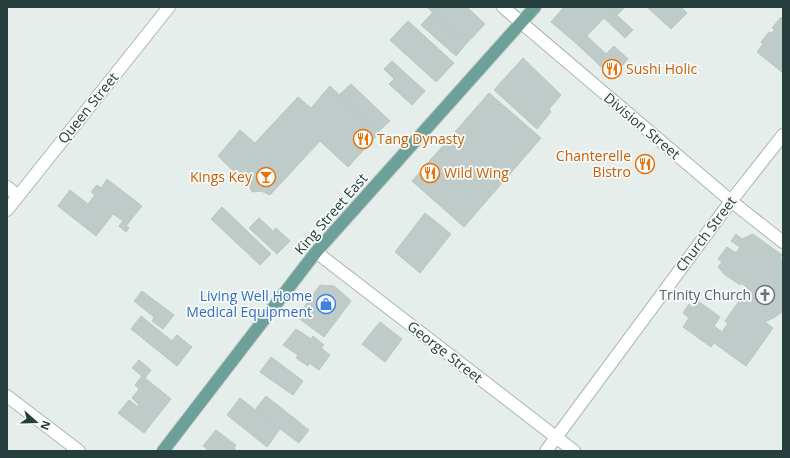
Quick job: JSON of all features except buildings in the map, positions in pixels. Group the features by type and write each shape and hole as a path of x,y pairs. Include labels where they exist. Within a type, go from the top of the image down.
{"main road":[{"name":"King Street East","path":"163,451 316,252 535,7"}],"street":[{"name":"Queen Street","path":"7,210 169,7"},
{"name":"Division Street","path":"503,7 731,201 783,242"},
{"name":"Church Street","path":"546,451 731,201 783,135"},
{"path":"7,187 18,196"},
{"name":"George Street","path":"316,252 574,451"},
{"path":"7,396 79,451"}],"place":[{"name":"Sushi Holic","path":"612,69"},
{"name":"Tang Dynasty","path":"363,139"},
{"name":"Chanterelle Bistro","path":"645,164"},
{"name":"Wild Wing","path":"430,173"},
{"name":"Kings Key","path":"266,177"},
{"name":"Trinity Church","path":"765,295"},
{"name":"Living Well Home Medical Equipment","path":"326,304"}]}
